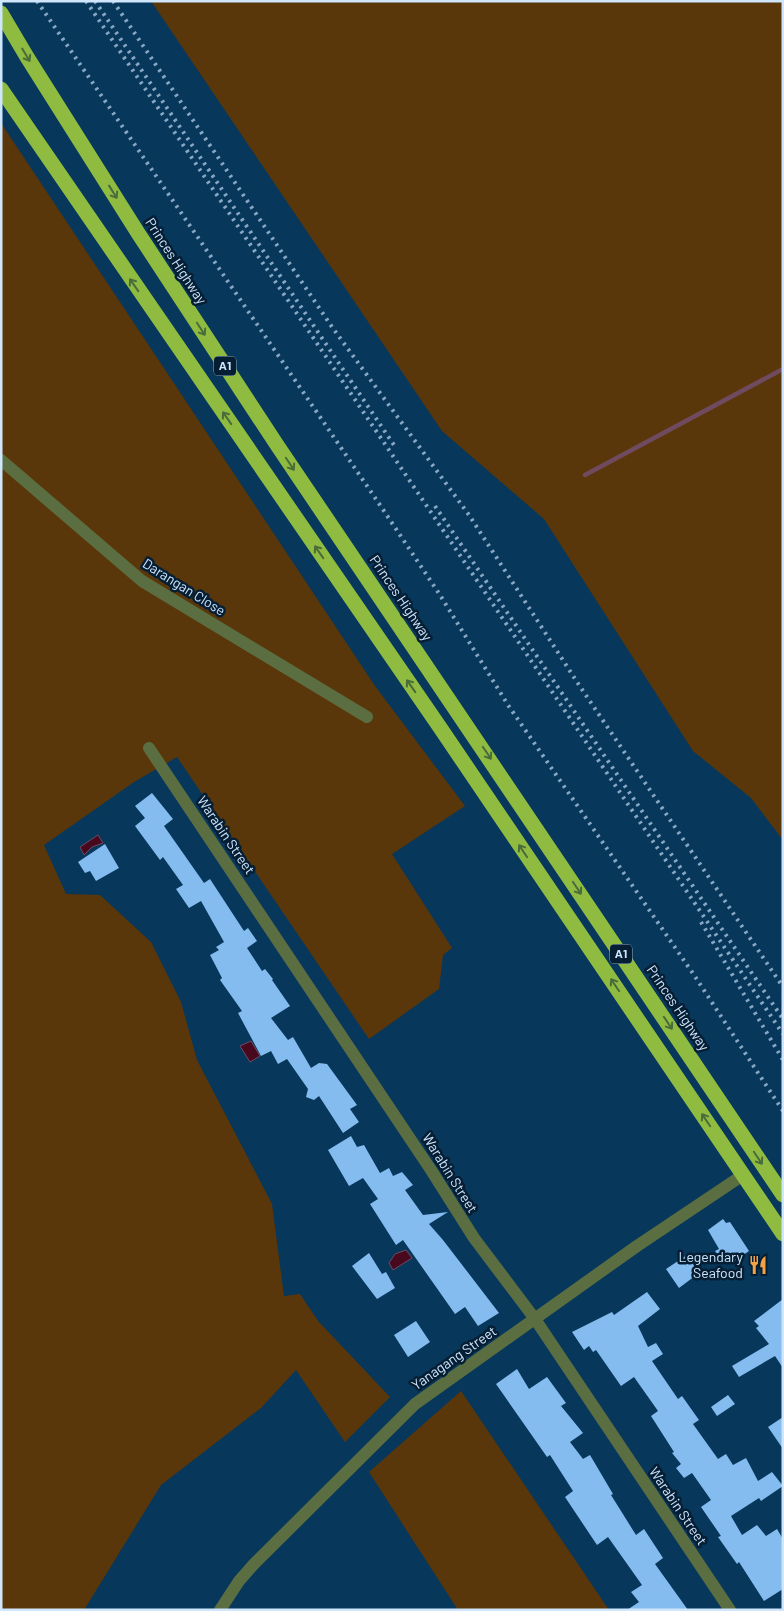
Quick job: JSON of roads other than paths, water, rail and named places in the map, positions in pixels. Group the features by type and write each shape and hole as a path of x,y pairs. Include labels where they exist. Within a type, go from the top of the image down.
{"highway":[{"name":"Princes Highway","path":"1,13 133,225 267,430 783,1195"},
{"name":"A1","path":"1,89 439,726 783,1234"}],"street":[{"name":"Darangan Close","path":"1,460 142,581 367,717"},
{"name":"Warabin Street","path":"149,748 426,1162 469,1230 535,1319 730,1610"},
{"name":"Yanagang Street","path":"220,1610 239,1581 254,1564 401,1417 431,1392 743,1175"}],"waterway":[{"path":"585,475 783,369"}],"railway":[{"path":"37,1 382,508 440,595 508,705 694,975 783,1111"},
{"path":"86,1 783,1034"},
{"path":"95,1 396,448"},
{"path":"113,1 332,327 469,515 579,685 783,987"},
{"path":"435,506 783,1019"},
{"path":"701,922 783,1060"}],"place":[{"name":"Legendary Seafood","path":"758,1265"}]}
